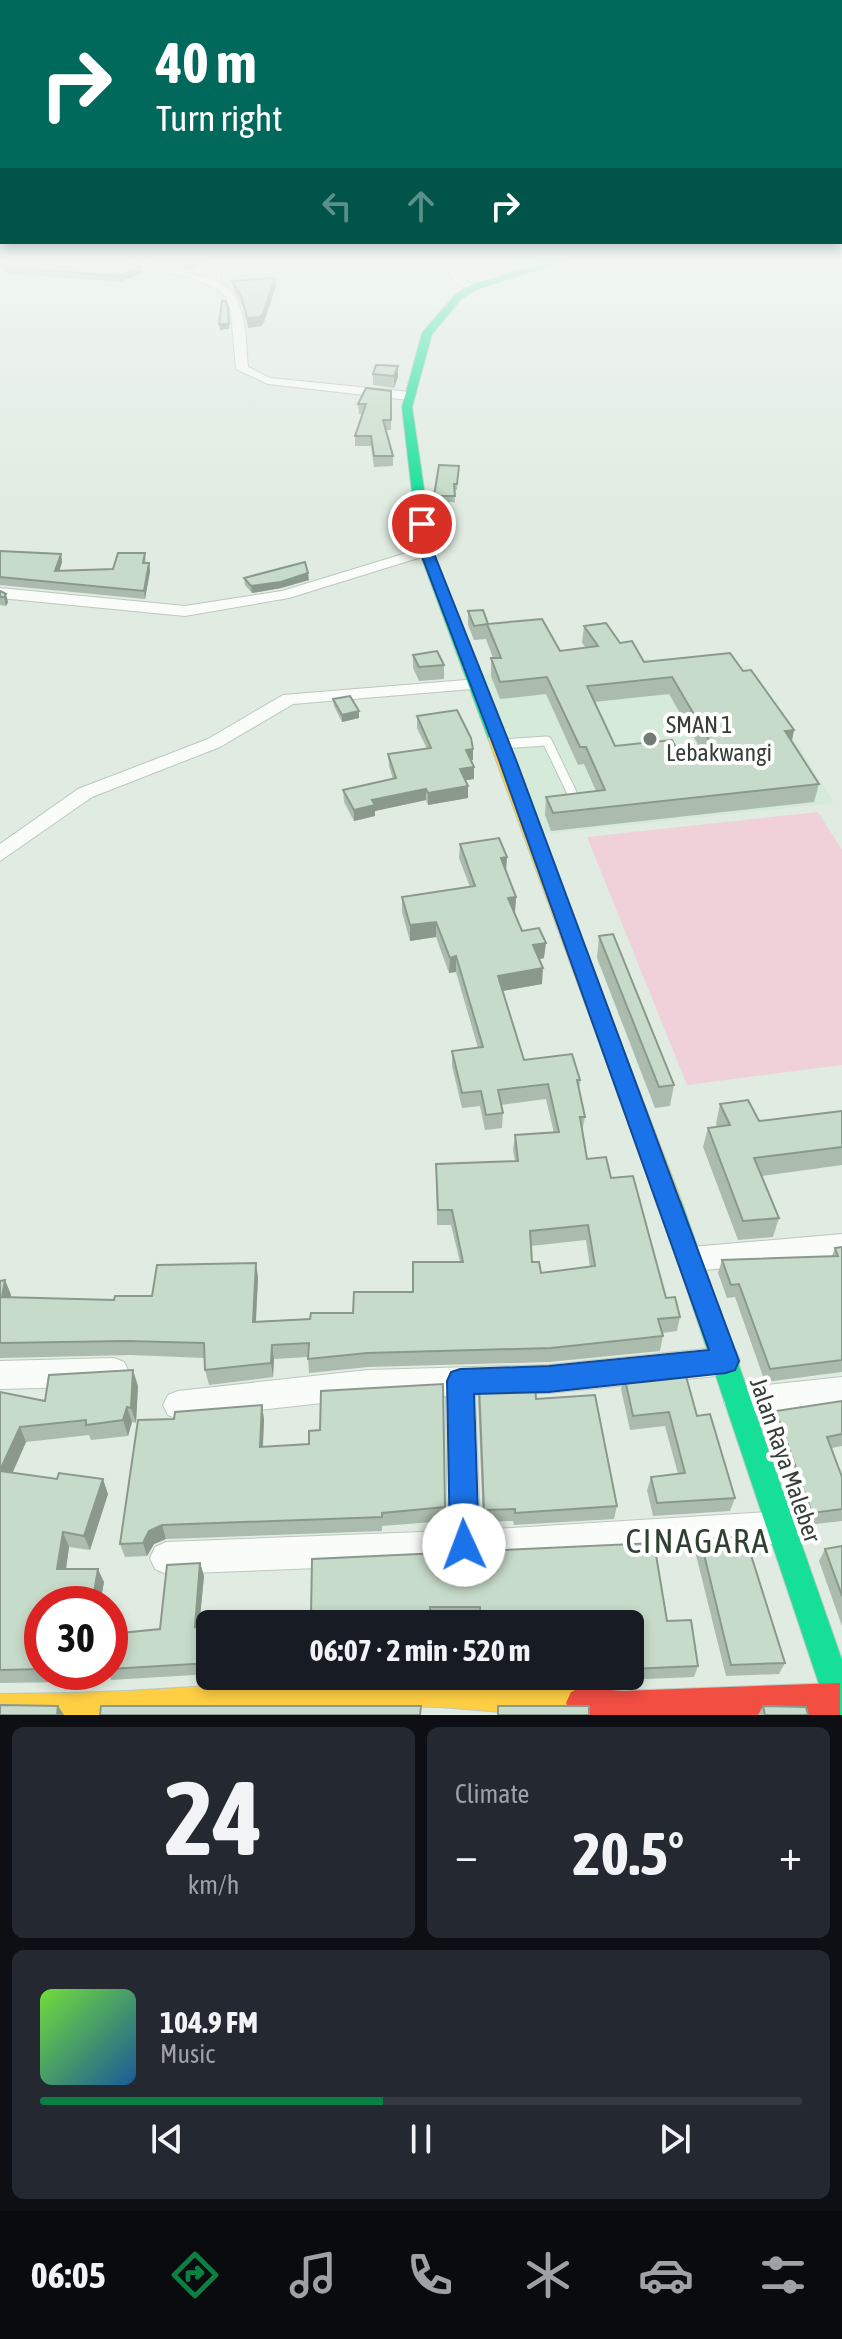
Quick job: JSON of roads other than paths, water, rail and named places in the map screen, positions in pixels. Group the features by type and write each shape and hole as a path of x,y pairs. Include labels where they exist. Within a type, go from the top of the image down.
{"street":[{"path":"238,342 242,369 268,381 409,396"},
{"name":"Jalan Raya Maleber","path":"424,342 409,396 412,452 426,551 501,744 691,1259 841,1702"},
{"path":"0,593 185,611 284,595 426,551"},
{"path":"0,854 85,793 214,743 289,699 478,684"},
{"path":"691,1259 842,1246"},
{"path":"178,1405 368,1384 549,1379 726,1361"},
{"path":"0,1375 130,1372"},
{"path":"460,1381 464,1545"},
{"path":"739,1402 842,1391"},
{"path":"166,1558 782,1527"},
{"path":"0,1710 86,1710 229,1701 333,1689 440,1691 622,1707 841,1702"}],"lane":[{"path":"501,744 540,739 547,741 572,793"}],"place":[{"name":"SMAN 1 Lebakwangi","path":"650,739"}],"district":[{"name":"CINAGARA","path":"698,1541"}]}
